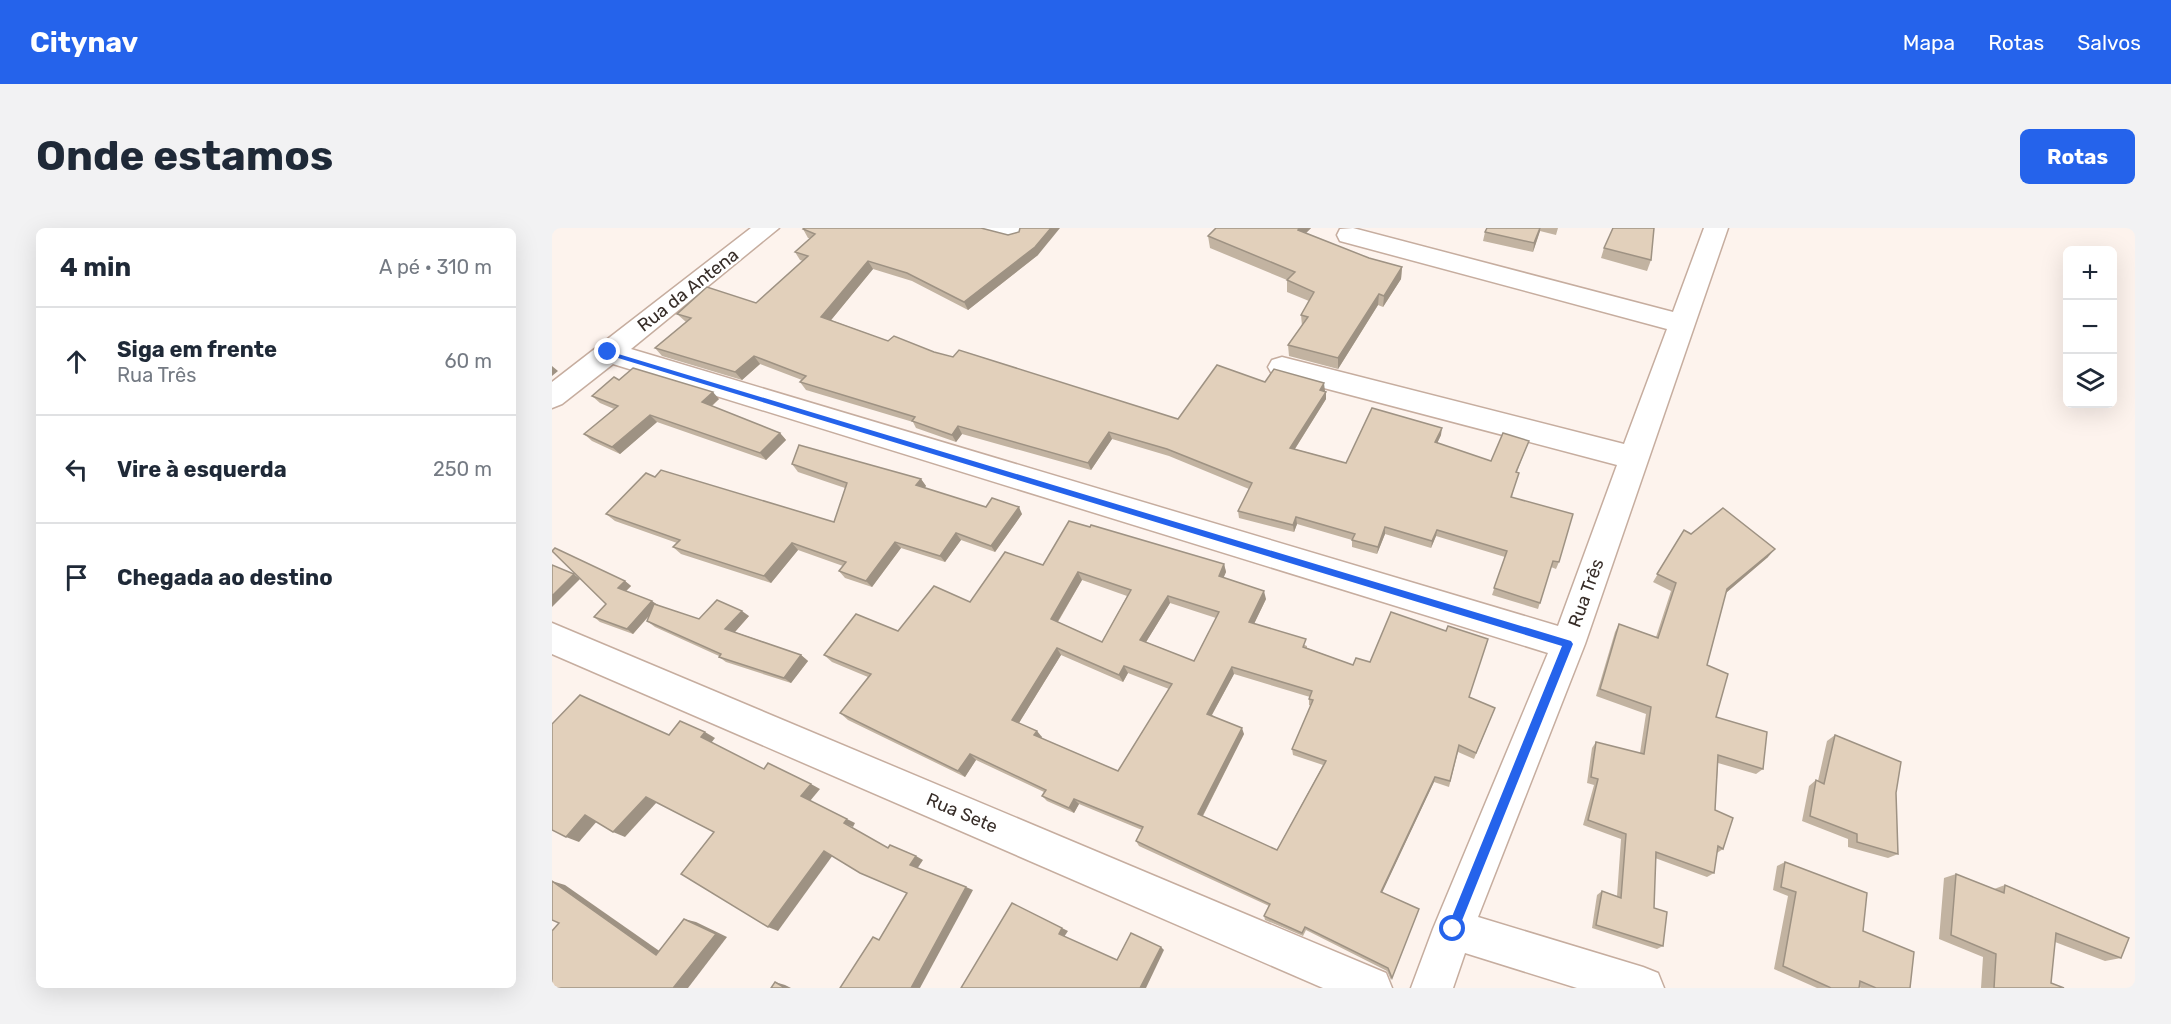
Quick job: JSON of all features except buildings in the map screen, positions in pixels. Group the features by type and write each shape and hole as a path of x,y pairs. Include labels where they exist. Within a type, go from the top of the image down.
{"street":[{"name":"Rua da Antena","path":"552,397 767,228"},
{"name":"Rua Três","path":"1432,988 1453,929 1568,644 1716,228"},
{"path":"1349,235 1683,324"},
{"path":"608,352 1568,644"},
{"path":"1282,367 1634,458"},
{"name":"Rua Sete","path":"552,638 1371,988"},
{"path":"1453,929 1643,988"}],"route":[{"path":"608,352 1568,644 1453,929"}]}
